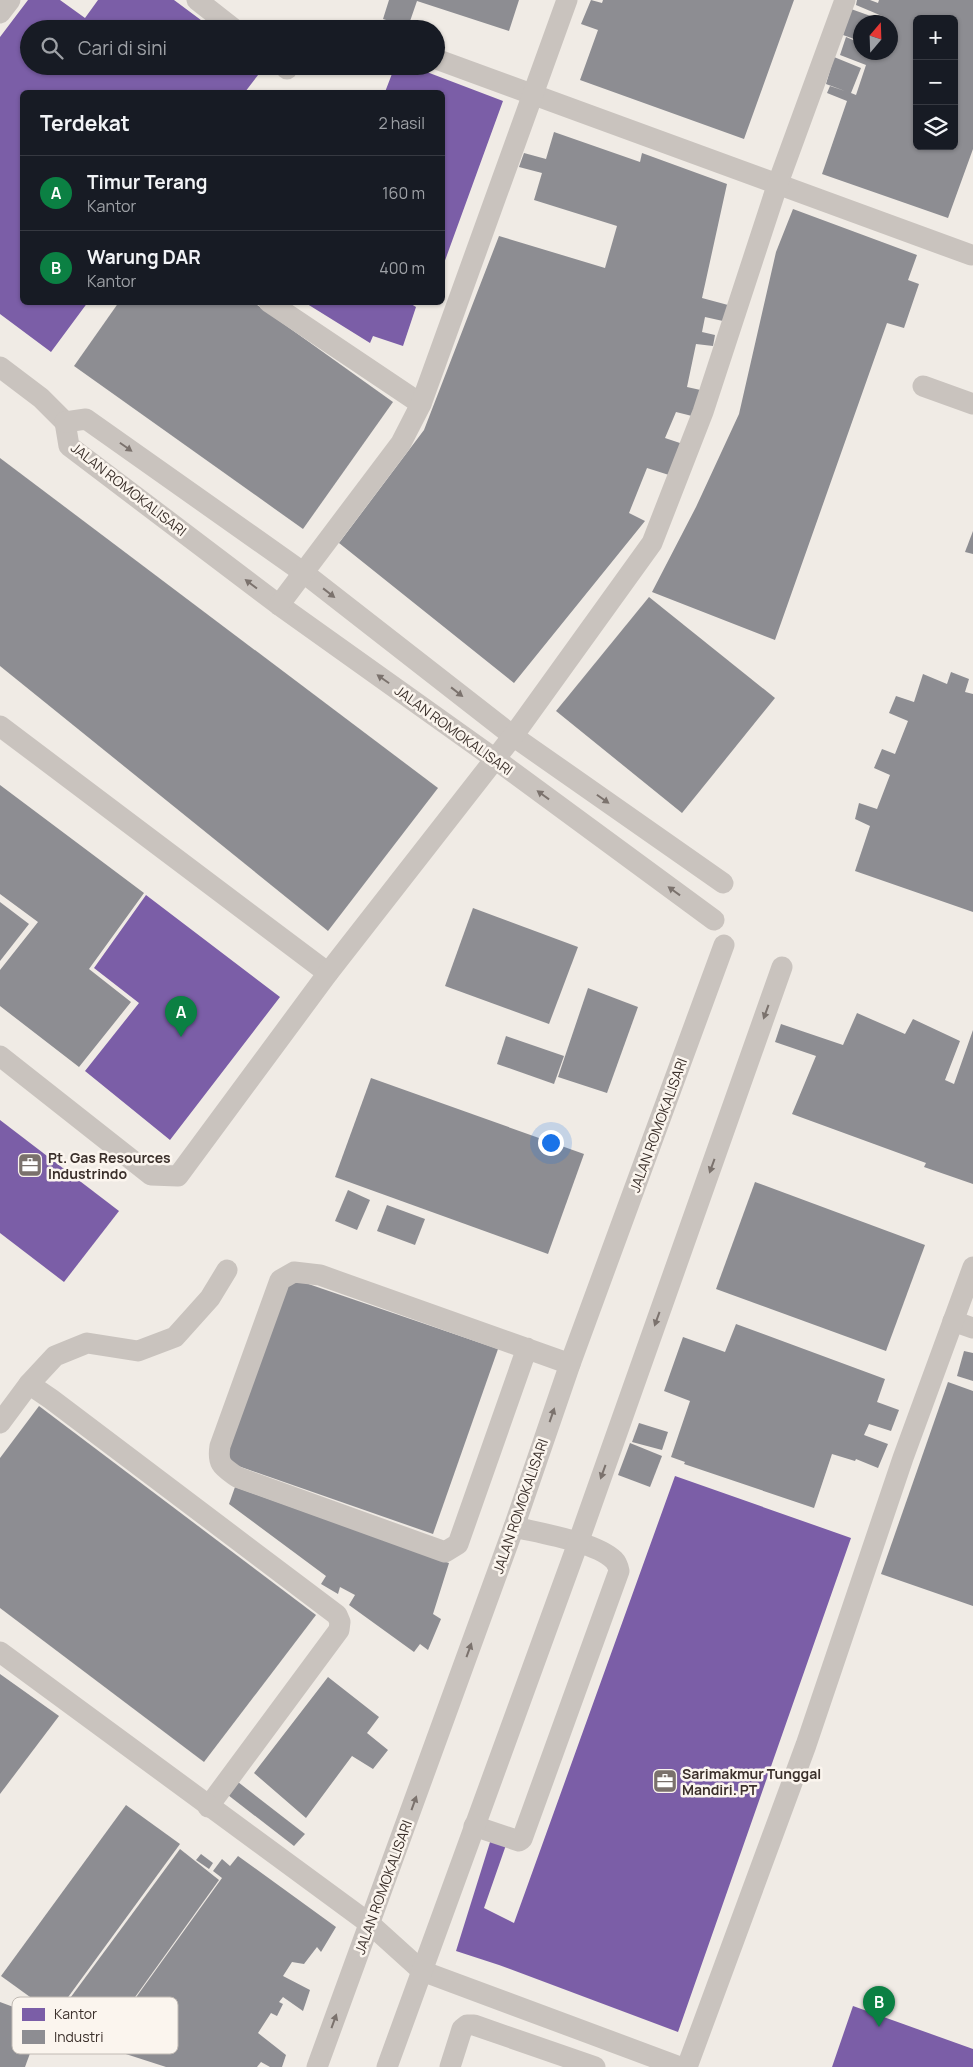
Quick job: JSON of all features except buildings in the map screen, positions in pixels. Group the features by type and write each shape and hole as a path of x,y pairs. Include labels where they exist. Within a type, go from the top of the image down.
{"lane":[{"path":"0,13 10,0"},
{"path":"196,0 222,20"},
{"path":"279,605 400,443 421,404 567,0"},
{"path":"0,1056 151,1175 178,1176 328,973 513,736 652,543 703,412 778,183 845,0"},
{"path":"445,62 971,255"},
{"path":"274,305 421,404"},
{"path":"0,367 42,398 65,422"},
{"path":"923,386 973,404"},
{"name":"JALAN ROMOKALISARI","path":"714,920 495,759 279,605 70,446 65,422 86,419 304,573 513,736 723,883"},
{"path":"0,726 328,973"},
{"name":"JALAN ROMOKALISARI","path":"317,2067 514,1527 570,1364 724,945"},
{"path":"387,2067 578,1543 782,966"},
{"path":"687,2067 806,1744 903,1458 963,1324 973,1267"},
{"path":"0,1422 29,1384 55,1356 87,1343 138,1351 175,1337 210,1298 227,1270"},
{"path":"527,1348 458,1544 445,1552 237,1477 221,1465 218,1457 220,1446 280,1280 294,1272 320,1275 527,1348 570,1364"},
{"path":"29,1384 51,1398 338,1615 340,1622 339,1630 208,1807"},
{"path":"474,1826 519,1841 522,1839 619,1570 616,1561 604,1552 578,1543 514,1527"},
{"path":"0,1652 208,1807 370,1924 422,1971 680,2067"},
{"path":"450,2067 462,2029 474,2025 595,2067"}],"place":[{"name":"Timur Terang","path":"181,1037"},
{"name":"Pt. Gas Resources Industrindo","path":"30,1165"},
{"name":"Sarimakmur Tunggal Mandiri. PT","path":"665,1781"},
{"name":"Warung DAR","path":"879,2027"}]}
